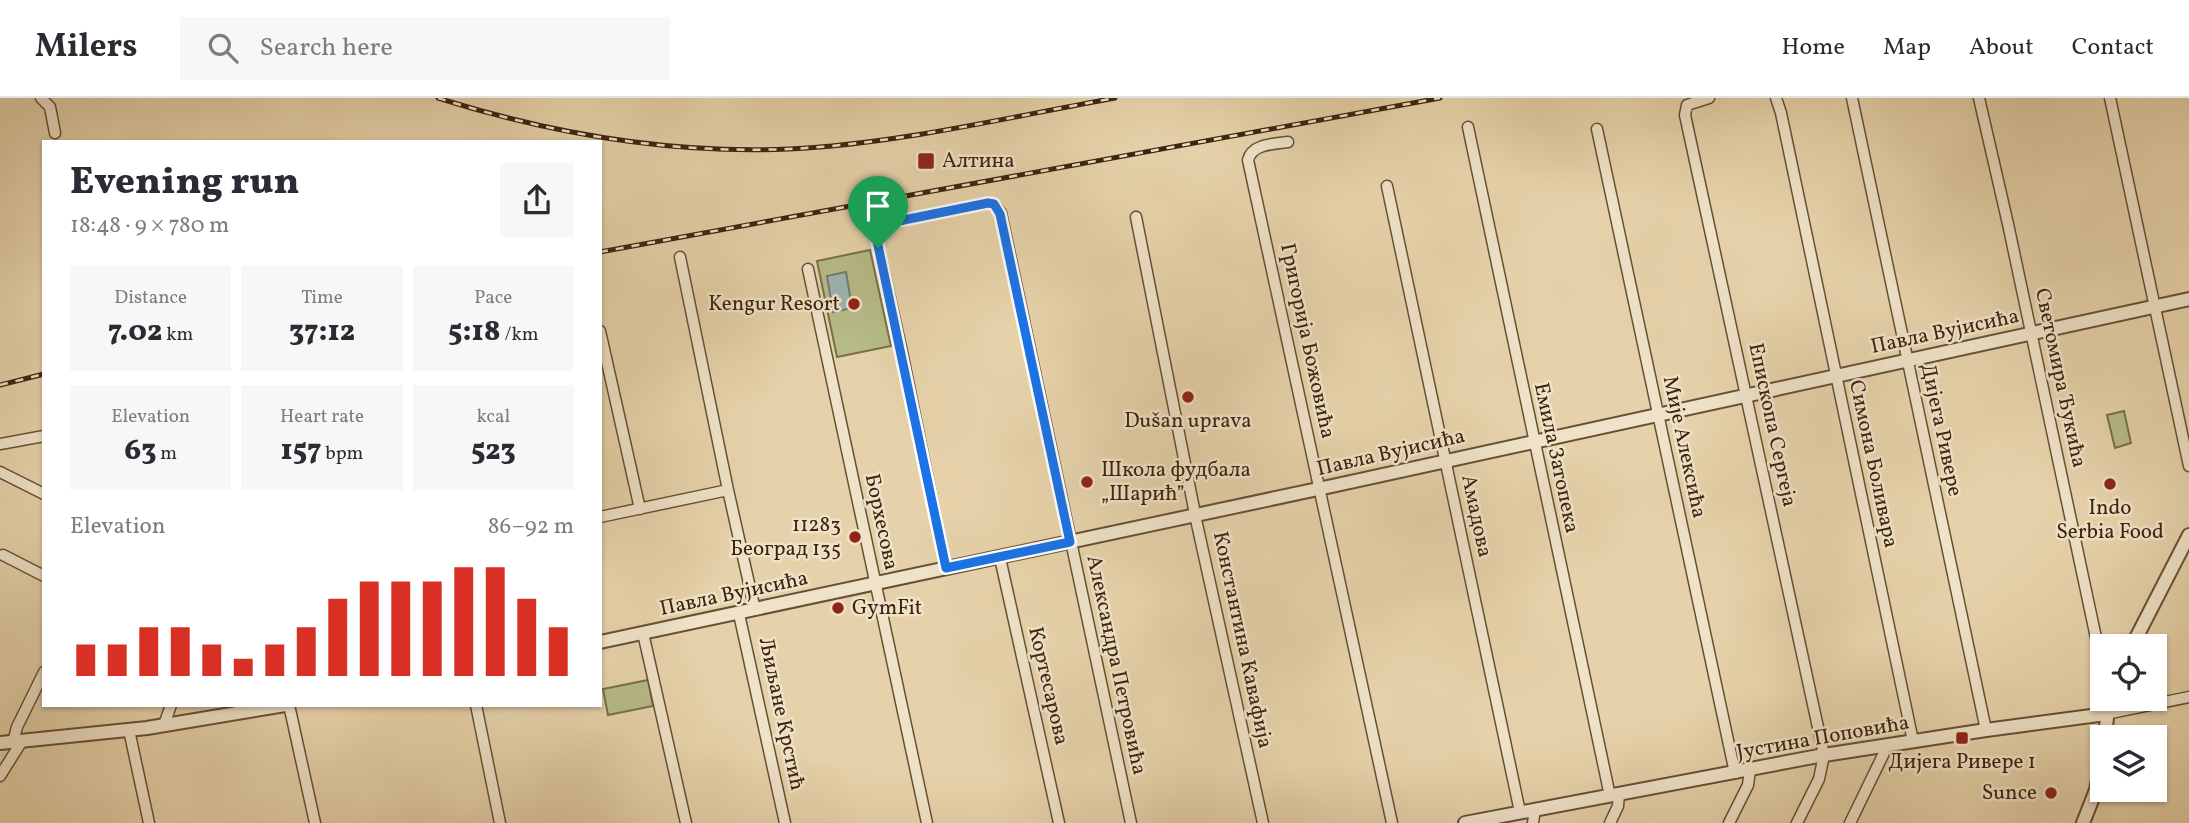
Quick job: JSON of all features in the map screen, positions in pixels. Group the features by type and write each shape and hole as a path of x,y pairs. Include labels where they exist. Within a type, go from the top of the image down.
{"street":[{"path":"41,98 50,107 55,133"},
{"name":"Епископа Сергеја","path":"1709,98 1687,105 1685,115 1824,755"},
{"name":"Симона Боливара","path":"1776,98 1913,741"},
{"name":"Дијега Ривере","path":"1852,98 1986,730"},
{"name":"Светомира Ђукића","path":"1979,98 2095,634"},
{"path":"2110,98 2189,466"},
{"name":"Емила Затопека","path":"1468,127 1533,442 1614,795"},
{"name":"Мије Алексића","path":"1597,129 1734,773"},
{"name":"Григорија Божовића","path":"1287,142 1255,149 1248,160 1392,823"},
{"name":"Амадова","path":"1387,186 1520,812"},
{"name":"Александра Петровића","path":"946,568 876,236 884,224 982,204 994,204 998,208 1003,227 1131,823"},
{"name":"Константина Кавафија","path":"1136,217 1195,515 1263,823"},
{"path":"680,257 755,610"},
{"name":"Борхесова","path":"808,269 927,823"},
{"name":"Павла Вујисића","path":"602,642 1000,558 2189,299"},
{"path":"602,348 606,381 640,509"},
{"path":"0,444 42,436"},
{"path":"0,472 42,493"},
{"path":"602,517 728,490"},
{"path":"2138,634 2189,534"},
{"path":"3,555 42,575"},
{"name":"Кортесарова","path":"1000,558 1059,823"},
{"name":"Љиљане Крстић","path":"739,614 785,823"},
{"path":"643,633 686,823"},
{"path":"0,776 16,727 42,676"},
{"name":"Јустина Поповића","path":"1465,823 1496,820 1535,809 1824,755 2106,714 2189,697"},
{"path":"164,725 171,707"},
{"path":"12,742 129,730 275,707"},
{"path":"287,707 315,823"},
{"path":"476,707 500,823"},
{"path":"2106,725 2107,711"},
{"path":"129,730 149,823"},
{"path":"1850,823 1885,753 1884,745"},
{"path":"1797,823 1819,779 1824,755"},
{"path":"1729,823 1748,785 1751,770"},
{"path":"1610,823 1618,806 1614,795"},
{"path":"2083,823 2091,802"},
{"path":"1533,823 1535,809"}],"green space":[{"name":"Kengur Resort","path":"870,250 891,346 837,357 817,261"},
{"path":"2124,411 2131,443 2115,448 2107,415"},
{"path":"648,680 653,706 608,715 603,689"}],"water":[{"path":"846,272 852,308 833,312 827,276"}],"railway":[{"path":"438,98 524,122 611,139 655,145 744,150 871,142 1115,98"},
{"path":"602,252 1440,98"},
{"path":"0,385 42,374"}],"place":[{"name":"Алтина","path":"926,161"},
{"name":"Kengur Resort","path":"854,304"},
{"name":"Dušan uprava","path":"1188,397"},
{"name":"Школа фудбала „Шарић”","path":"1087,482"},
{"name":"Indo Serbia Food","path":"2110,484"},
{"name":"11283 Београд 135","path":"855,537"},
{"name":"GymFit","path":"838,608"},
{"name":"Дијега Ривере 1","path":"1962,738"},
{"name":"Sunce","path":"2051,793"}],"route":[{"path":"988,203 998,208 1070,542 946,568 878,248 876,236 878,229 884,224 988,203"}]}
